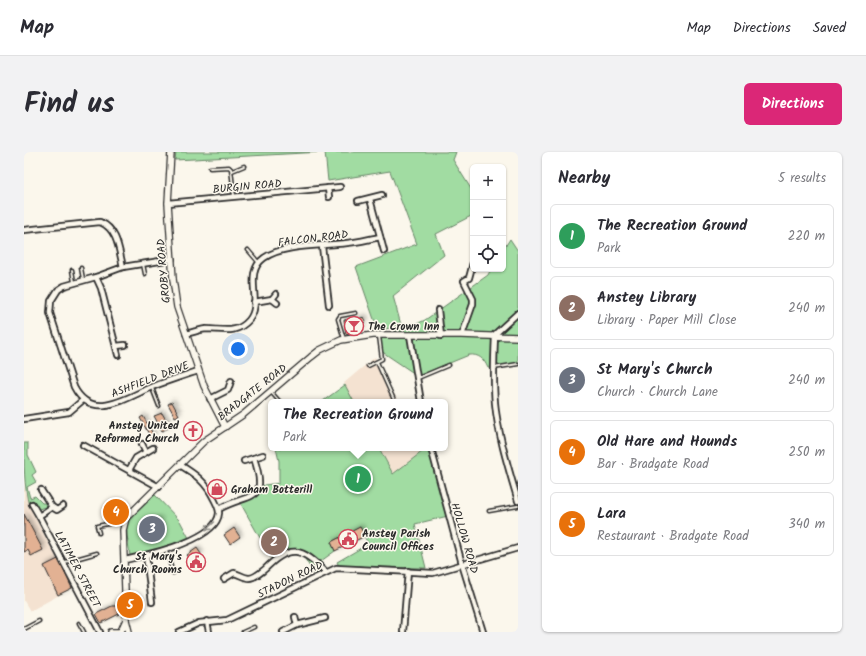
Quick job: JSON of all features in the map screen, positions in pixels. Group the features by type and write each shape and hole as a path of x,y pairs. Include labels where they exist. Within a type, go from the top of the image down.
{"street":[{"name":"GROBY ROAD","path":"171,152 168,203 177,307 198,371 210,399 225,427"},
{"name":"BURGIN ROAD","path":"168,203 340,187"},
{"path":"328,188 329,197"},
{"path":"358,201 382,195"},
{"path":"370,198 384,251"},
{"path":"24,230 100,222 109,227 115,236 123,267"},
{"name":"FALCON ROAD","path":"259,263 270,254 281,250 348,243 380,237"},
{"path":"322,246 329,305"},
{"path":"24,419 69,412 83,400 72,382 50,313 51,302 54,296 64,286 74,282 96,277 123,267 172,259"},
{"path":"186,334 207,329 229,331 236,329 249,320 253,312 254,302 253,275 259,263"},
{"path":"462,335 473,304 473,299 464,282 469,278 471,272"},
{"path":"96,277 101,288 118,355"},
{"path":"254,302 272,299 276,294"},
{"path":"328,298 334,297"},
{"path":"272,299 276,303"},
{"path":"438,310 441,336"},
{"path":"518,313 494,336 495,404 498,423 518,501"},
{"name":"BRADGATE ROAD","path":"123,523 130,512 158,487 204,440 225,427 271,392 316,353 332,343 379,335 518,337"},
{"path":"410,335 421,399"},
{"path":"116,346 125,344"},
{"name":"ASHFIELD DRIVE","path":"83,400 93,405 107,405 120,402 151,387 198,371"},
{"path":"210,399 228,390 231,381"},
{"path":"142,444 146,452"},
{"path":"83,445 158,487"},
{"path":"129,470 133,461 153,448"},
{"name":"HOLLOW ROAD","path":"431,451 462,564 483,632"},
{"path":"244,461 263,455"},
{"path":"219,509 251,496 257,491 260,478 254,458"},
{"path":"125,560 166,551 184,544 208,529 218,518 219,509 205,484 195,474 180,465"},
{"path":"41,490 52,507 57,510 63,506"},
{"name":"LATIMER STREET","path":"32,504 65,562 100,632"},
{"path":"39,516 52,507"},
{"path":"111,632 128,632 126,620 123,523"},
{"name":"STADON ROAD","path":"179,632 207,620 227,620 336,568 433,573 518,548"},
{"path":"224,579 234,573 249,578 254,577 276,558 295,552 301,552 310,556 326,572"},
{"path":"146,556 152,602"},
{"path":"404,632 408,571"},
{"path":"295,617 297,626"},
{"path":"283,632 297,626 325,618"},
{"path":"120,632 126,620"},
{"path":"207,620 209,632"}],"lane":[{"path":"232,171 244,166"},
{"path":"210,168 229,167 232,171 234,196"},
{"path":"248,250 259,263"},
{"path":"143,263 145,274"},
{"path":"81,268 83,280"},
{"path":"72,270 74,282"},
{"path":"344,340 338,319 340,316 356,313"},
{"path":"368,366 382,360 379,335"},
{"path":"377,362 394,399"},
{"path":"494,368 518,364"},
{"path":"418,378 449,365"},
{"path":"151,387 160,406"},
{"path":"271,392 277,399"},
{"path":"489,511 518,506"},
{"path":"99,533 97,526 118,522 123,523"},
{"path":"166,551 173,573"},
{"path":"65,562 97,553"},
{"path":"24,629 39,621"},
{"path":"79,623 84,632"},
{"path":"243,632 254,627"}],"shaded area":[{"path":"375,357 397,399 352,399 344,383"},
{"path":"381,451 423,451 393,474"},
{"path":"24,487 29,506 72,588 30,611 24,601"}],"green space":[{"path":"176,152 323,152 175,160"},
{"path":"325,152 456,152 453,160 470,187 470,217 436,234 444,255 393,296 401,325 378,331 356,267 417,244 390,171 328,181"},
{"path":"510,239 518,251 518,365 488,368 481,358 476,355 469,355 418,376 381,351 381,333 408,328 425,320 488,275 490,272 506,272 506,245"},
{"path":"345,385 352,399 326,399"},
{"path":"24,443 28,443 28,455 36,472 32,475 36,482 27,487 30,498 35,496 42,503 46,503 48,506 39,509 34,504 29,506 27,498 24,467"},
{"path":"277,451 381,451 393,474 423,451 430,451 448,516 415,524 426,568 339,566 337,562 368,544 360,527 331,542 335,551 321,561 326,567 314,574 301,552 295,552 273,561 241,504 264,485 279,483 279,461"},
{"path":"155,495 180,521 189,538 178,547 170,550 130,556 127,522"}],"building":[{"name":"The Crown Inn","path":"364,317 366,321 361,326 362,331 346,334 344,320 351,319 351,321"},
{"path":"172,402 179,415 175,417 168,404"},
{"path":"162,413 170,427 162,431 154,416"},
{"path":"143,416 154,436 151,438 140,418"},
{"path":"24,514 43,550 31,556 28,550 24,552"},
{"path":"157,518 161,521 158,524 161,527 151,539 148,536 145,541 141,537 145,533 142,531 152,519 154,521"},
{"name":"Anstey Parish Council Offices","path":"360,527 365,536 335,551 331,542"},
{"path":"234,528 240,537 230,544 224,535"},
{"path":"279,535 281,547 268,549 267,537"},
{"name":"St Mary's Church Rooms","path":"197,548 201,554 196,557 202,566 197,569 187,555"},
{"path":"58,559 72,588 58,595 44,566"},
{"path":"112,606 119,606 119,614 101,623 96,614"}],"place":[{"name":"The Crown Inn","path":"354,326"},
{"name":"Anstey United Reformed Church","path":"193,431"},
{"name":"The Recreation Ground","path":"358,479"},
{"name":"Graham Botterill","path":"217,489"},
{"name":"Old Hare and Hounds","path":"116,512"},
{"name":"St Mary's Church","path":"152,529"},
{"name":"Anstey Parish Council Offices","path":"348,539"},
{"name":"Anstey Library","path":"274,542"},
{"name":"St Mary's Church Rooms","path":"196,562"},
{"name":"Lara","path":"130,605"}]}
